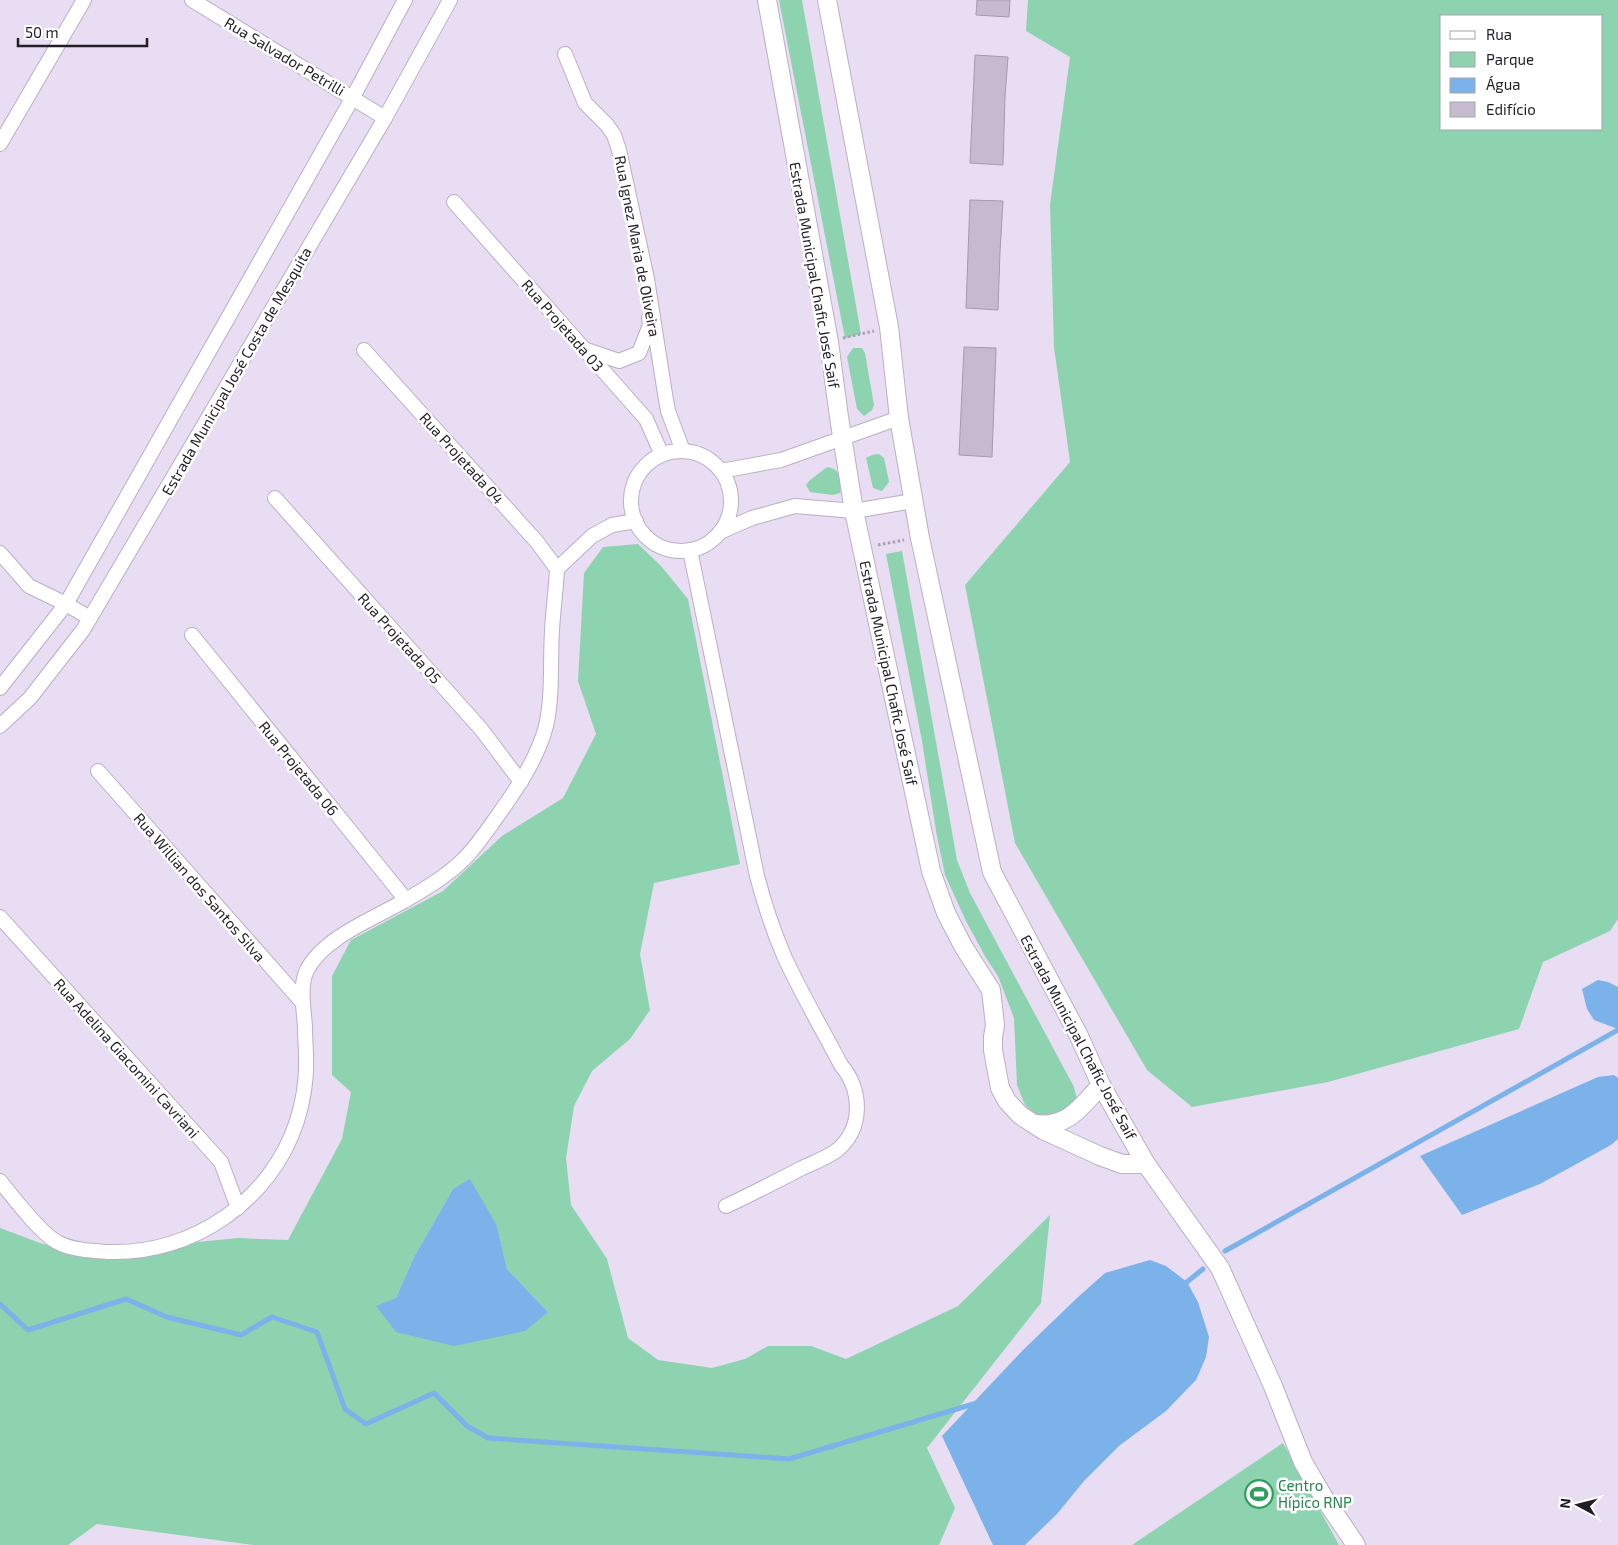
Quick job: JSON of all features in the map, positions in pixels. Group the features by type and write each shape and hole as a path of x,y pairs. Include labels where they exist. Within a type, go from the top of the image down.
{"street":[{"path":"0,144 84,0"},
{"name":"Rua Salvador Petrilli","path":"192,0 385,118"},
{"path":"0,688 66,604 405,0"},
{"name":"Estrada Municipal José Costa de Mesquita","path":"0,726 30,698 83,630 385,118 450,0"},
{"name":"Estrada Municipal Chafic José Saif","path":"766,0 829,342 854,511 931,871 946,913 963,946 991,990 995,1025 993,1050 1000,1088 1007,1101 1020,1115 1034,1124 1076,1145 1122,1164 1146,1164"},
{"name":"Estrada Municipal Chafic José Saif","path":"827,0 889,327 899,418 913,502 992,872 1080,1036 1100,1085 1146,1164"},
{"name":"Rua Ignez Maria de Oliveira","path":"566,54 585,102 607,125 614,135 619,150 647,279 666,402 683,451"},
{"name":"Rua Projetada 03","path":"454,202 646,419 662,455"},
{"path":"583,348 620,361 639,353 650,325 647,279"},
{"name":"Rua Projetada 04","path":"364,350 537,542 558,569"},
{"path":"721,471 781,460 899,418"},
{"path":"683,451 694,452 705,457 721,471 728,483 731,495 730,508 727,521 720,532 707,544 690,550 674,550 658,545 645,535 636,521 632,499 633,488 644,468 652,461 662,455 683,451"},
{"name":"Rua Projetada 05","path":"275,498 481,730 521,782"},
{"path":"720,532 752,518 795,506 854,511 913,502"},
{"path":"0,1181 45,1234 58,1243 99,1251 121,1252 142,1250 183,1240 202,1231 238,1208 263,1183 279,1160 297,1121 302,1100 305,1080 305,1026 302,1002 305,972 327,945 442,877 464,859 484,835 521,782 546,726 558,569 592,536 612,525 636,521"},
{"path":"690,550 757,876 764,900 797,983 841,1065 851,1079 857,1104 857,1113 852,1132 836,1151 726,1206"},
{"path":"0,552 29,586 90,618"},
{"name":"Rua Projetada 06","path":"192,635 406,900"},
{"name":"Rua Willian dos Santos Silva","path":"98,771 302,1002"},
{"name":"Rua Adelina Giacomini Cavriani","path":"0,917 221,1162 238,1208"},
{"path":"1034,1124 1046,1126 1066,1119 1100,1085"},
{"path":"1146,1164 1220,1268 1273,1386 1303,1462 1324,1498 1356,1545"}],"path":[{"path":"829,342 889,327"},
{"path":"862,548 920,538"}],"green space":[{"path":"779,0 802,0 861,334 845,338"},
{"path":"1028,0 1618,0 1618,919 1610,931 1543,962 1519,1029 1328,1082 1192,1107 1147,1070 1015,843 965,585 1070,462 1054,347 1050,205 1070,57 1026,31"},
{"path":"853,348 862,348 865,353 874,405 872,410 864,416 857,409 847,357"},
{"path":"879,454 884,458 889,482 882,491 873,488 866,458"},
{"path":"827,467 835,470 840,476 840,493 833,495 810,492 806,485"},
{"path":"638,544 661,566 688,599 740,864 654,883 640,954 650,1010 630,1039 592,1071 574,1106 566,1158 571,1205 607,1259 628,1338 658,1360 712,1368 745,1359 768,1346 811,1346 846,1359 958,1306 1050,1215 1041,1303 927,1448 955,1508 939,1545 253,1545 97,1524 68,1545 0,1545 0,1228 40,1243 96,1259 143,1258 198,1242 238,1238 288,1240 342,1139 351,1092 332,1075 332,976 351,940 443,891 502,836 563,798 596,734 578,681 584,573 603,547","holes":["453,1189 497,1226 507,1269 548,1312 396,1298 414,1257"]},
{"path":"902,551 957,860 970,893 1074,1087 1077,1099 1071,1108 1041,1119 1025,1105 1017,1085 1014,1018 998,976 966,921 945,875 922,741 886,554"},
{"name":"Centro Hípico RNP","path":"1283,1443 1339,1545 1132,1545"}],"water":[{"path":"1598,980 1618,987 1618,1029 1594,1020 1587,1009 1582,989"},
{"path":"1614,1075 1618,1078 1618,1139 1611,1145 1540,1184 1462,1215 1420,1156 1598,1077"},
{"path":"470,1179 497,1226 507,1269 548,1312 525,1331 454,1346 396,1332 376,1306 396,1298 414,1257 453,1189"},
{"path":"1150,1260 1166,1266 1187,1282 1198,1302 1209,1337 1206,1357 1196,1380 1166,1411 1119,1446 1084,1481 1057,1514 1025,1545 993,1545 942,1436 1023,1350 1105,1273"}],"building":[{"path":"977,0 1010,0 1009,17 976,15"},
{"path":"975,55 1008,57 1003,165 970,163"},
{"path":"970,200 1003,201 998,310 966,308"},
{"path":"964,347 996,348 992,457 959,455"}],"waterway":[{"path":"1225,1251 1618,1030"},
{"path":"1182,1286 1203,1269"},
{"path":"0,1304 28,1330 126,1299 167,1317 241,1335 272,1317 317,1332 345,1409 366,1424 434,1393 467,1426 488,1438 789,1459 977,1403"}],"place":[{"name":"Centro Hípico RNP","path":"1259,1494"}]}
